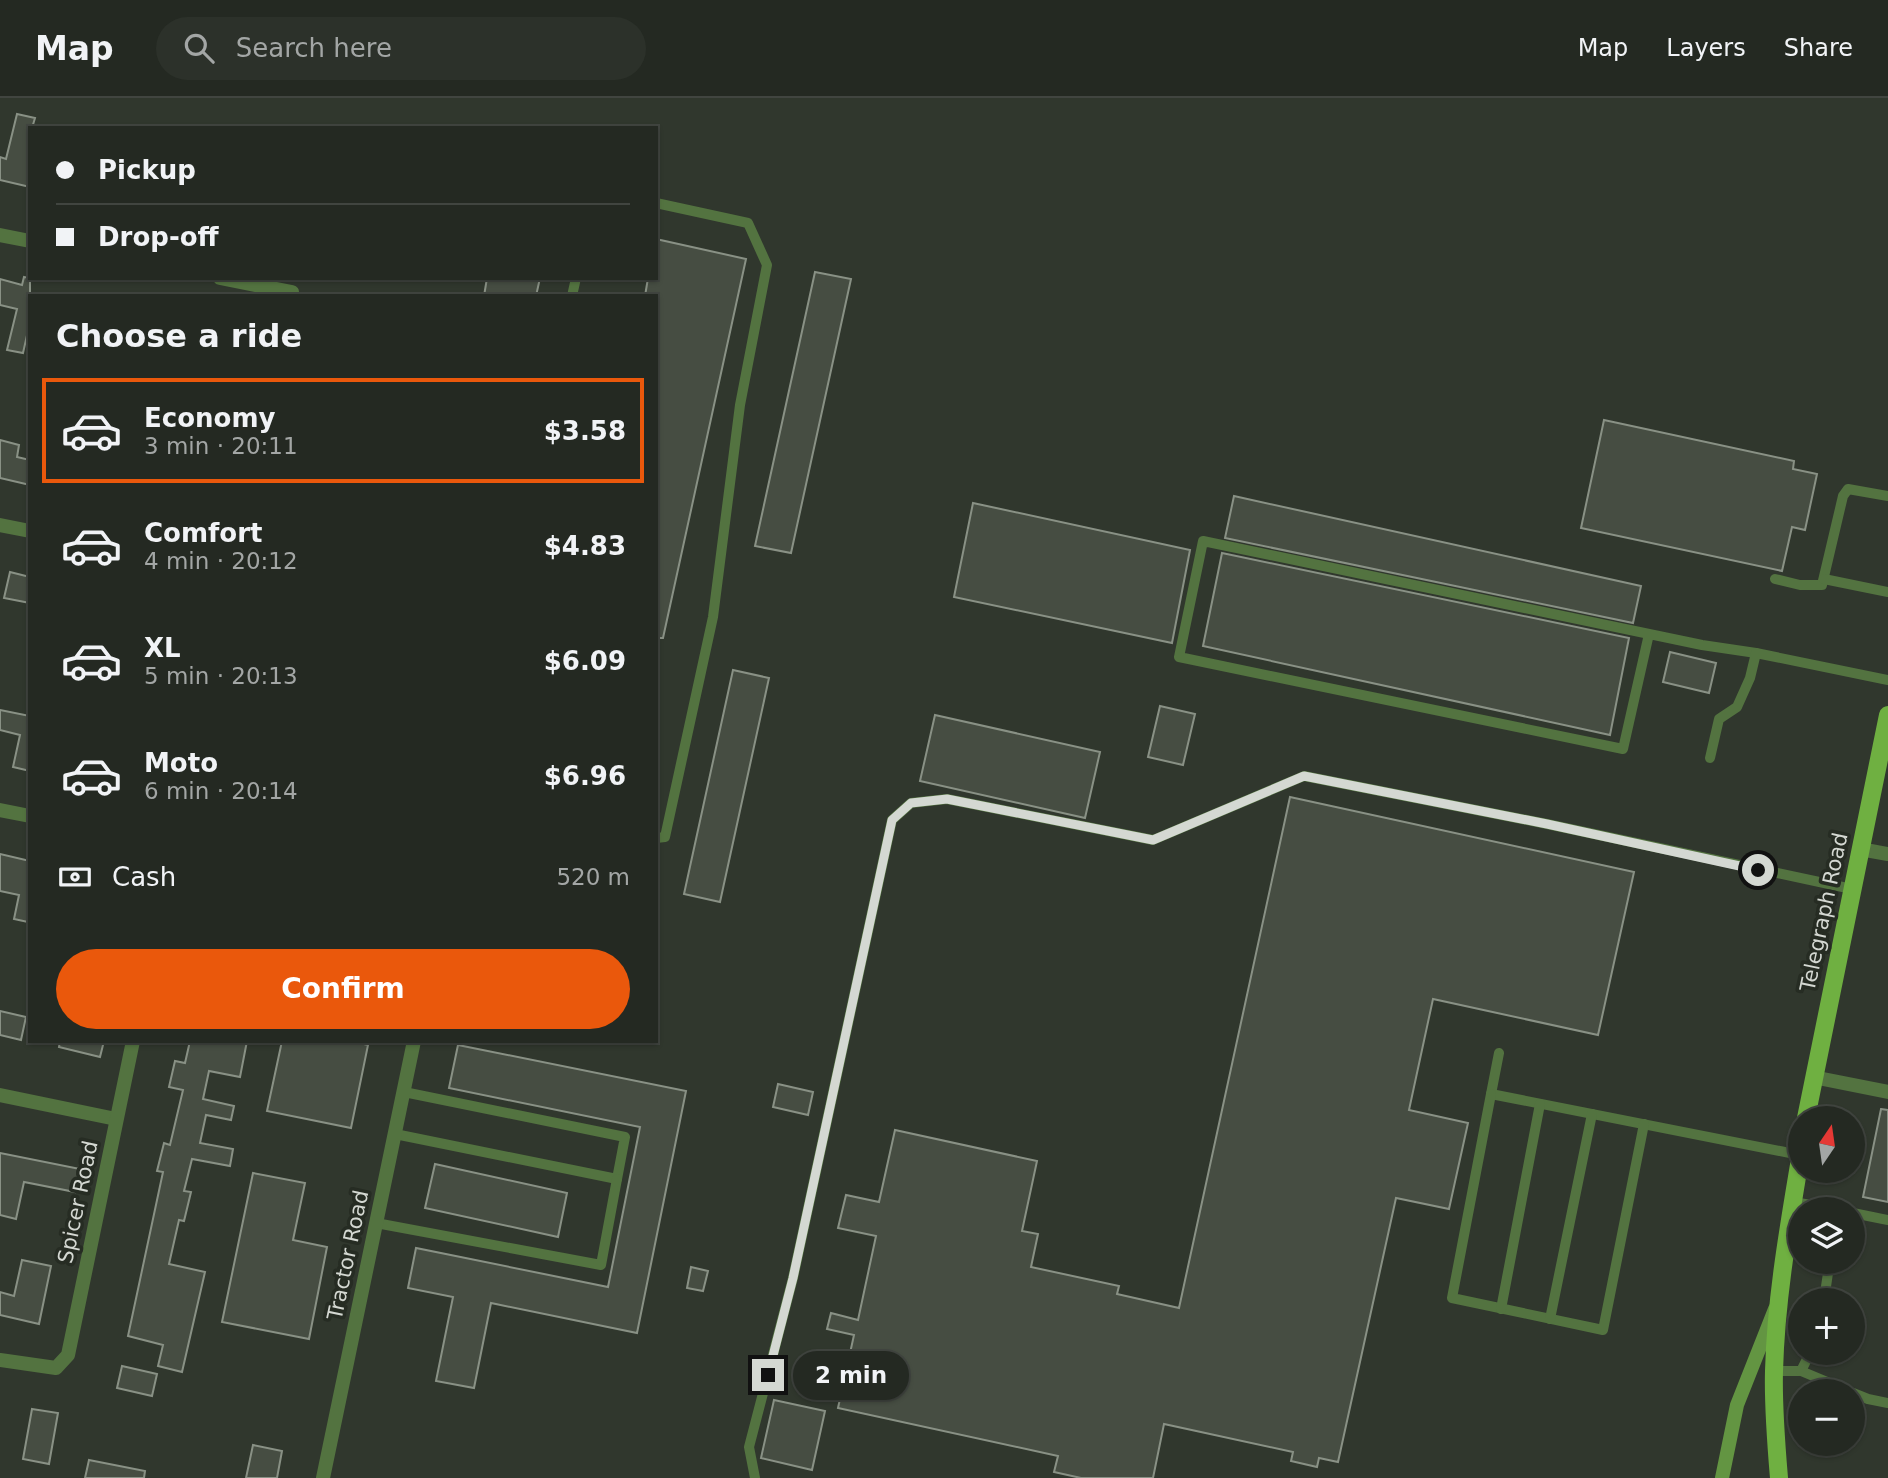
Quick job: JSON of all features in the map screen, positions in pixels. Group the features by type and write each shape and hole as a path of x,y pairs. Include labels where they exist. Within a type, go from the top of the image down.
{"main road":[{"name":"Telegraph Road","path":"1808,1106 1888,715"},
{"path":"1779,1478 1774,1371 1779,1298 1788,1236"}],"street":[{"path":"0,235 28,241"},
{"path":"229,280 291,294"},
{"path":"0,525 28,531"},
{"path":"0,810 28,816"},
{"path":"1860,849 1888,854"},
{"name":"Spicer Road","path":"0,1360 56,1368 68,1355 133,1043"},
{"name":"Tractor Road","path":"323,1478 414,1043"},
{"path":"1813,1077 1888,1092"},
{"path":"0,1095 116,1119"},
{"path":"1722,1478 1737,1405 1779,1298"}],"lane":[{"path":"658,204 748,223 767,265 740,405 713,617 665,838 658,838"},
{"path":"1775,579 1822,585 1843,496 1848,489 1888,496"},
{"path":"1648,634 1623,748 1180,657 1203,541 1648,634 1888,680"},
{"path":"1824,579 1888,592"},
{"path":"1710,758 1719,719 1737,707 1750,678 1756,653"},
{"path":"755,1478 750,1447 793,1278 892,820 911,803 947,799 1153,840 1304,776 1852,889"},
{"path":"1499,1053 1452,1298 1603,1330 1644,1124"},
{"path":"376,1223 601,1265 625,1137 404,1092"},
{"path":"1491,1094 1788,1152"},
{"path":"1501,1309 1541,1104"},
{"path":"1550,1319 1592,1114"},
{"path":"395,1134 617,1179"},
{"path":"1865,1215 1888,1220"},
{"path":"1801,1371 1804,1365"},
{"path":"1774,1371 1801,1371 1820,1379"},
{"path":"1865,1398 1888,1403"}],"building":[{"path":"17,114 35,118 33,126 28,126 28,187 0,180 0,157 6,159"},
{"path":"658,239 746,259 663,638 658,638 658,294 645,294 648,280 658,280"},
{"path":"815,272 851,279 791,553 755,546"},
{"path":"24,277 28,278 28,331 23,353 7,350 17,309 0,305 0,279 22,285"},
{"path":"487,280 540,280 536,294 484,294"},
{"path":"1604,420 1794,461 1793,469 1817,474 1805,530 1792,527 1782,571 1581,528"},
{"path":"0,440 19,445 17,457 28,460 28,485 0,478"},
{"path":"1234,496 1641,586 1633,623 1225,538"},
{"path":"973,503 1190,550 1172,643 954,597"},
{"path":"1222,553 1629,638 1610,735 1203,646"},
{"path":"10,572 28,576 28,603 4,598"},
{"path":"1670,652 1716,663 1709,693 1663,682"},
{"path":"733,670 769,678 720,902 684,894"},
{"path":"1160,706 1195,714 1183,765 1148,757"},
{"path":"0,710 28,716 28,771 13,767 20,735 0,730"},
{"path":"935,715 1100,752 1085,818 920,781"},
{"path":"1290,797 1634,872 1598,1035 1433,999 1409,1110 1468,1123 1449,1209 1396,1198 1338,1462 1319,1458 1317,1467 1291,1461 1293,1452 1164,1424 1153,1478 1081,1478 1054,1472 1058,1456 838,1408 854,1335 827,1329 831,1313 858,1320 876,1236 838,1228 846,1195 879,1202 895,1130 1037,1161 1022,1231 1038,1234 1031,1267 1119,1286 1117,1294 1179,1308"},
{"path":"0,854 28,861 28,922 14,919 19,895 0,891"},
{"path":"0,1011 26,1017 21,1040 0,1035"},
{"path":"60,1043 104,1043 100,1057 59,1047"},
{"path":"190,1043 247,1043 240,1077 209,1071 203,1099 234,1106 231,1120 206,1115 200,1143 233,1149 230,1166 192,1159 184,1191 191,1192 184,1221 179,1220 169,1264 205,1272 182,1372 158,1366 163,1345 128,1336 163,1172 157,1171 164,1143 170,1145 183,1090 169,1087 175,1061 185,1063"},
{"path":"282,1043 368,1045 351,1128 267,1111"},
{"path":"458,1045 686,1091 637,1333 491,1303 474,1388 436,1381 453,1297 408,1288 416,1248 608,1287 640,1127 449,1088"},
{"path":"778,1084 813,1092 808,1115 773,1107"},
{"path":"1881,1109 1888,1110 1888,1202 1863,1197"},
{"path":"0,1153 80,1169 75,1192 24,1182 16,1219 0,1215"},
{"path":"435,1164 567,1193 558,1237 425,1208"},
{"path":"253,1173 305,1183 293,1240 327,1247 309,1339 222,1322"},
{"path":"22,1260 51,1266 39,1324 0,1315 0,1292 14,1296"},
{"path":"691,1267 708,1271 703,1291 687,1288"},
{"path":"122,1366 157,1374 152,1396 117,1388"},
{"path":"774,1400 825,1411 812,1470 761,1458"},
{"path":"32,1409 58,1413 49,1464 23,1459"},
{"path":"253,1445 282,1451 277,1478 246,1478"},
{"path":"89,1460 145,1471 144,1478 85,1478"}],"route":[{"path":"768,1375 793,1278 892,820 911,803 947,799 1153,840 1304,776 1547,824 1758,870"}]}
